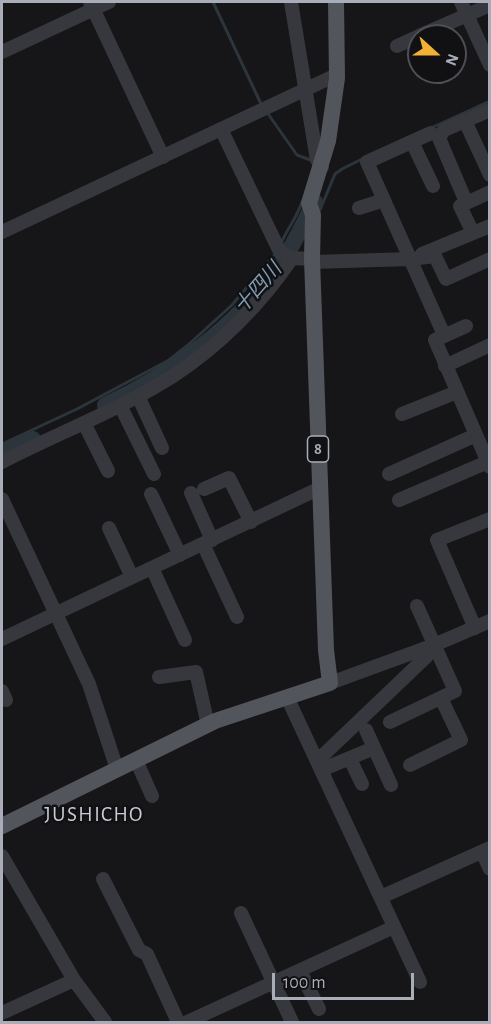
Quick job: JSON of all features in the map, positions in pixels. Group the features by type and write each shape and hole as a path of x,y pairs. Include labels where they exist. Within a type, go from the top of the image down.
{"main road":[{"name":"8","path":"330,683 326,650 311,209 328,141 337,78 336,2"},
{"path":"2,826 208,725 330,683"}],"street":[{"path":"2,52 91,5 109,2"},
{"path":"291,2 317,160 322,167"},
{"path":"462,2 489,64"},
{"path":"91,5 163,157"},
{"path":"446,24 489,5"},
{"path":"397,46 407,41"},
{"path":"2,232 305,89 332,77 337,78"},
{"path":"466,202 439,138 444,130 489,110"},
{"path":"465,121 489,175"},
{"path":"221,129 286,255"},
{"path":"431,133 367,162 444,335"},
{"path":"412,142 433,186"},
{"path":"473,233 460,206 489,192"},
{"path":"358,208 384,200"},
{"path":"411,259 489,226"},
{"path":"286,255 312,260 411,259 435,256 446,279"},
{"path":"2,462 138,396 171,377 209,349 257,302 286,255"},
{"path":"424,290 489,259"},
{"path":"399,500 489,463 435,340 466,326"},
{"path":"445,366 489,345"},
{"path":"402,414 457,392"},
{"path":"138,396 162,448"},
{"path":"120,405 154,474"},
{"path":"84,423 108,471"},
{"path":"389,474 476,435"},
{"path":"237,617 207,542 197,491 229,478 250,522"},
{"path":"3,634 55,613 320,488"},
{"path":"151,494 180,555"},
{"path":"2,499 89,684 117,769"},
{"path":"475,628 437,540 489,519"},
{"path":"109,528 132,577"},
{"path":"152,568 186,640"},
{"path":"390,722 455,692 417,606"},
{"path":"330,683 434,645 489,621"},
{"path":"319,765 426,657 434,645"},
{"path":"159,677 196,672 208,725"},
{"path":"286,697 420,981"},
{"path":"410,765 461,740 441,698"},
{"path":"366,730 391,785"},
{"path":"319,765 350,759 374,748"},
{"path":"350,759 362,784"},
{"path":"136,760 152,796"},
{"path":"381,897 486,850 489,869"},
{"path":"2,856 74,980 105,1023"},
{"path":"103,879 139,950 147,954 178,1023"},
{"path":"242,913 292,1023"},
{"path":"187,1023 394,927"},
{"path":"300,970 319,1009"},
{"path":"2,1013 74,980"}],"waterway":[{"path":"213,2 262,106"},
{"path":"431,128 490,101"},
{"path":"266,111 297,155 313,161"},
{"path":"320,210 335,174 362,159"},
{"path":"282,241 302,202"},
{"name":"十四川","path":"105,405 178,364 244,308 284,259 315,202"},
{"name":"十四川","path":"298,233 305,226"},
{"path":"2,444 77,409 169,360 232,305 273,256"},
{"name":"十四川","path":"2,454 33,439"}],"district":[{"name":"JUSHICHO","path":"94,815"}]}
